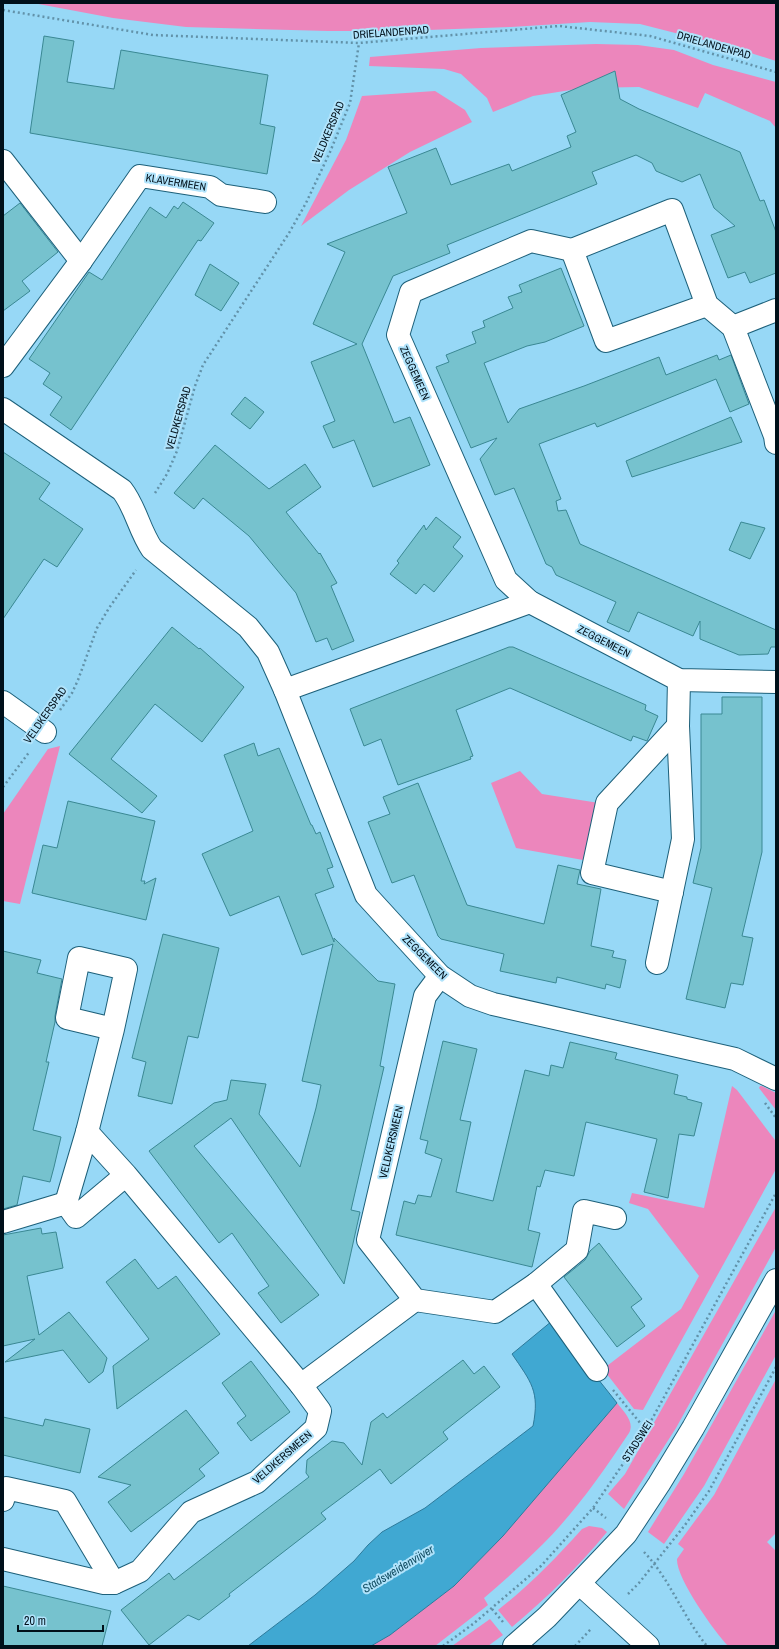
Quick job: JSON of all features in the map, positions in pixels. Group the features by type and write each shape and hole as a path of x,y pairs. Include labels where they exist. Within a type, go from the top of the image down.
{"street":[{"path":"3,161 81,261"},
{"name":"KLAVERMEEN","path":"3,366 81,261 140,176 210,187 221,195 265,202"},
{"path":"707,305 606,341 572,250 672,210 707,305 732,327 775,436 776,443"},
{"name":"ZEGGEMEEN","path":"572,250 531,241 411,292 398,335 506,580 530,602 679,680 776,682"},
{"path":"732,327 776,310"},
{"path":"3,409 122,490 130,500 144,537 152,549"},
{"name":"ZEGGEMEEN","path":"152,549 248,627 268,652 285,690 366,895 440,976 470,996 493,1004 735,1060 776,1079"},
{"path":"285,690 530,602"},
{"path":"657,963 683,839 678,726 679,680"},
{"path":"3,702 45,732"},
{"path":"672,892 592,873 607,803 678,726"},
{"name":"VELDKERSMEEN","path":"415,1300 368,1240 425,996 440,976"},
{"path":"66,1203 87,1132 113,1029"},
{"name":"VELDKERSMEEN","path":"87,1132 126,1175 301,1385 320,1411 316,1428 257,1482 191,1512 140,1571 114,1583"},
{"path":"66,1203 76,1217 126,1175"},
{"path":"3,1222 66,1203"},
{"path":"301,1385 415,1300 495,1312 536,1284 577,1250 584,1211 614,1218"},
{"path":"514,1646 547,1617 580,1584 626,1534 693,1428 776,1280"},
{"path":"536,1284 597,1370"},
{"path":"3,1500 6,1488 65,1501 114,1583"},
{"path":"3,1559 104,1583 114,1583"},
{"path":"580,1584 648,1646"}],"path":[{"name":"DRIELANDENPAD","path":"3,10 153,35 359,43 559,26 650,36 776,72"},
{"name":"VELDKERSPAD","path":"154,496 167,474 177,451 194,386 203,365 289,233 306,203 330,152 350,103 359,43"},
{"name":"VELDKERSPAD","path":"3,787 45,732 72,693 84,666 97,628 109,608 152,549"},
{"name":"STADSWEI","path":"443,1646 473,1624 541,1566 593,1508 646,1430 776,1192"},
{"path":"575,1646 639,1583 685,1526 709,1491 776,1367"},
{"path":"597,1370 646,1430"},
{"path":"655,1563 686,1616 707,1646"}],"shaded area":[{"path":"33,3 776,3 776,61 738,49 640,24 590,22 511,27 400,31 328,31 186,27 113,18"},
{"path":"596,44 638,45 674,50 713,65 776,82 776,128 770,121 705,93 698,108 639,87 583,88 533,96 493,112 487,98 461,74 444,69 369,66 370,57 481,48"},
{"path":"435,91 465,110 472,122 410,152 349,190 301,226 346,140 362,96"},
{"path":"60,746 20,904 3,901 3,814 48,749"},
{"path":"520,771 542,794 599,803 583,860 516,848 491,783"},
{"path":"732,1086 737,1090 775,1140 776,1169 643,1410 634,1409 603,1369 681,1309 699,1276 648,1209 629,1203 632,1193 704,1208"},
{"path":"760,1086 776,1093 776,1110 759,1088"},
{"path":"776,1207 776,1247 676,1428 624,1509 608,1494 625,1474"},
{"path":"776,1310 776,1355 704,1486 664,1544 648,1532 684,1474"},
{"path":"776,1379 776,1533 767,1542 776,1551 776,1646 728,1646 705,1617 689,1591 678,1568 677,1559 684,1549 678,1544 714,1495"},
{"path":"617,1403 630,1421 631,1425 629,1433 599,1477 567,1518 536,1551 484,1598 488,1605 435,1646 371,1646 390,1635 454,1586 503,1536"},
{"path":"589,1526 602,1528 607,1532 562,1582 512,1627 498,1610 542,1571 582,1529"},
{"path":"490,1619 503,1635 488,1646 452,1646"}],"water":[{"name":"Stadsweidenvijver","path":"552,1321 617,1403 503,1536 454,1586 390,1635 371,1646 248,1646 315,1595 354,1561 382,1532 425,1508 533,1426 535,1404 532,1387 512,1354"}],"building":[{"path":"44,36 74,41 67,82 114,89 121,50 268,75 260,124 275,127 267,174 30,133"},
{"path":"615,71 620,99 639,109 740,152 760,201 764,200 776,232 776,273 750,283 745,272 728,278 711,235 735,226 714,208 700,174 682,182 656,171 652,163 636,155 592,172 597,184 447,245 450,253 393,276 362,344 394,423 410,417 430,465 373,487 354,440 333,448 323,426 335,421 311,362 357,344 313,324 345,252 327,244 407,213 388,167 436,148 451,185 509,164 512,171 571,147 567,136 576,132 561,95"},
{"path":"183,202 214,223 201,241 198,240 71,430 50,415 62,397 43,384 50,373 29,359 89,272 102,280 150,207 166,218 174,206 178,209"},
{"path":"20,203 58,252 22,281 30,291 3,311 3,216"},
{"path":"210,264 239,283 221,311 195,295"},
{"path":"561,268 584,326 545,342 527,346 484,363 508,423 519,409 659,357 666,375 717,355 719,360 731,355 749,404 730,412 716,379 597,427 595,423 539,444 561,499 556,501 558,511 566,510 580,544 776,630 776,647 771,647 768,654 739,655 700,639 700,621 693,636 638,612 629,632 607,622 616,602 556,575 552,567 546,564 514,488 495,495 480,459 497,438 471,448 436,367 449,362 446,355 476,343 472,332 485,327 483,321 513,308 508,297 522,292 519,285"},
{"path":"245,397 264,412 250,429 231,414"},
{"path":"731,417 742,442 632,477 626,461"},
{"path":"215,445 269,489 305,464 321,487 286,512 319,554 320,553 337,583 331,586 354,641 332,650 327,638 316,642 296,593 249,536 203,498 194,509 174,493"},
{"path":"3,452 50,483 39,499 83,529 57,567 44,559 3,619"},
{"path":"436,517 461,537 453,547 463,556 434,592 424,584 416,594 390,574 399,563 397,561 424,525 426,530"},
{"path":"741,522 765,528 750,559 729,550"},
{"path":"172,627 199,649 200,648 244,687 202,742 155,704 111,759 157,796 142,813 69,754"},
{"path":"509,647 513,647 646,705 645,710 658,716 647,741 633,736 631,741 510,688 456,710 473,756 470,757 471,759 398,785 381,739 364,746 350,709"},
{"path":"722,697 762,697 762,852 742,936 753,938 743,985 731,983 725,1008 686,999 712,888 693,883 701,848 701,714 722,714"},
{"path":"254,743 258,756 279,748 311,825 316,834 320,832 333,867 327,869 334,887 315,894 334,942 334,938 378,981 395,984 380,1066 384,1067 351,1210 360,1212 344,1284 231,1118 194,1146 319,1295 281,1323 258,1293 269,1286 232,1233 219,1243 149,1151 214,1103 227,1100 231,1080 266,1084 259,1114 300,1167 316,1108 321,1085 302,1081 333,944 302,955 279,896 230,916 202,854 253,831 224,755"},
{"path":"418,783 467,905 544,924 558,865 580,870 577,884 601,889 591,946 614,951 612,957 626,960 620,988 606,984 605,989 557,977 556,983 500,971 504,954 441,939 438,936 414,875 392,883 368,822 390,814 383,797"},
{"path":"68,801 155,821 141,881 145,881 144,884 156,878 146,920 32,893 43,845 57,848"},
{"path":"163,934 219,948 198,1038 188,1036 172,1104 138,1096 146,1062 132,1058"},
{"path":"3,951 41,960 37,973 62,979 55,1022 46,1062 49,1062 33,1130 61,1137 54,1167 50,1182 23,1176 17,1205 3,1209"},
{"path":"443,1041 477,1049 460,1120 471,1122 456,1192 493,1201 525,1070 549,1076 551,1065 563,1068 570,1042 617,1053 615,1059 678,1075 674,1094 702,1103 694,1136 679,1134 668,1198 644,1192 657,1139 586,1122 574,1176 545,1170 540,1187 537,1186 528,1230 540,1233 532,1267 396,1235 404,1201 415,1204 418,1195 431,1197 442,1159 425,1153 428,1141 420,1139"},
{"path":"41,1228 42,1234 56,1232 63,1268 27,1276 39,1335 69,1312 107,1358 103,1372 89,1383 63,1350 5,1362 35,1339 3,1346 3,1235"},
{"path":"599,1243 642,1299 631,1307 645,1326 617,1347 564,1277 585,1260 590,1251"},
{"path":"135,1259 158,1289 176,1276 220,1334 117,1409 113,1366 149,1339 106,1282"},
{"path":"463,1360 474,1374 484,1366 500,1387 443,1432 448,1439 391,1484 380,1469 321,1513 326,1519 229,1594 230,1596 199,1620 188,1615 149,1645 121,1610 169,1573 174,1580 309,1477 306,1473 307,1460 332,1441 344,1443 362,1465 371,1422 383,1413 387,1418"},
{"path":"251,1361 290,1412 251,1441 237,1423 246,1416 222,1383"},
{"path":"186,1410 219,1453 199,1469 205,1476 131,1532 108,1502 131,1485 98,1477"},
{"path":"3,1417 43,1426 45,1419 90,1429 80,1473 3,1455"},
{"path":"3,1586 111,1611 102,1646 3,1646"}]}
